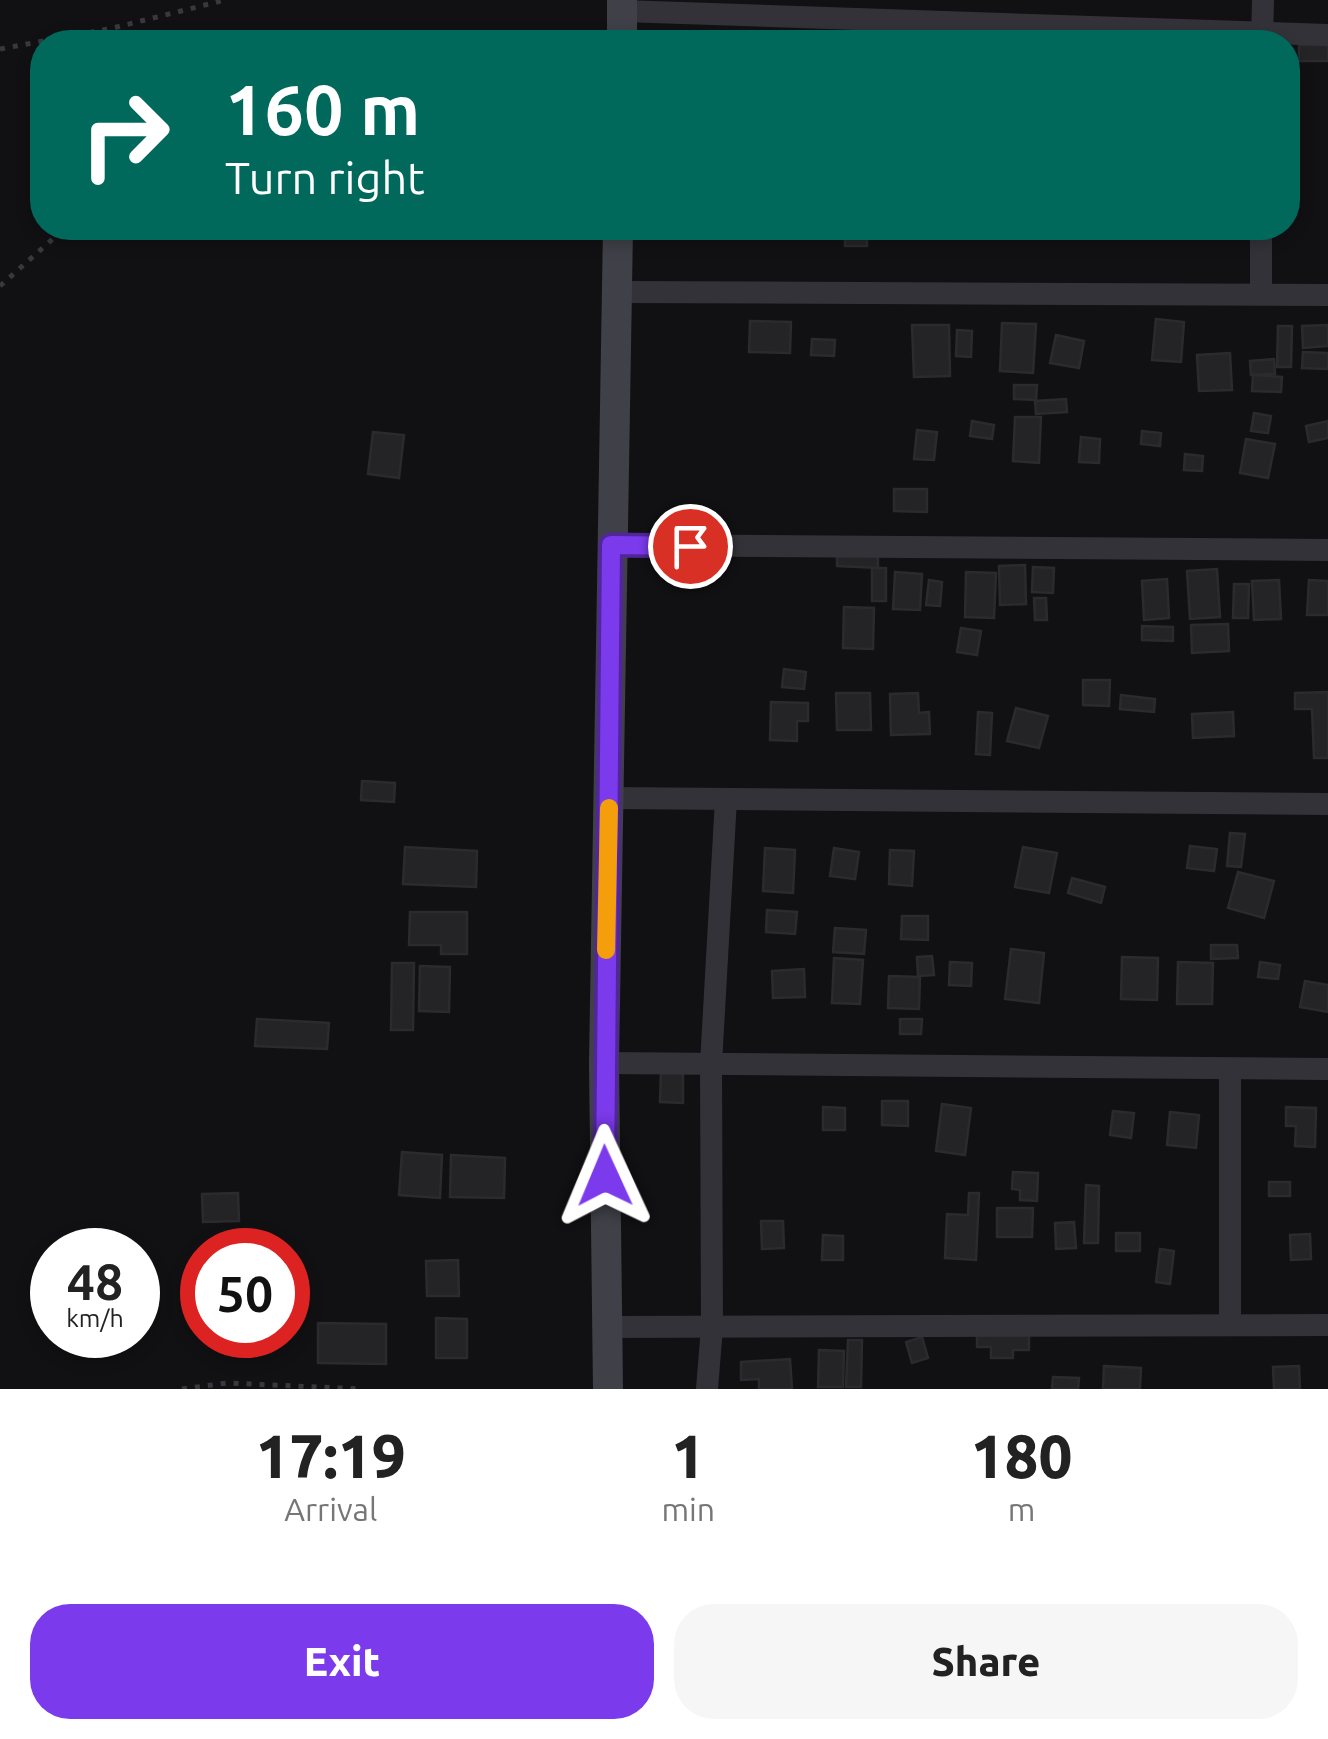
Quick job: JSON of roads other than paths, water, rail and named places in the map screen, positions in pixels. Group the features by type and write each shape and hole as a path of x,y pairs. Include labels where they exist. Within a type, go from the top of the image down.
{"main road":[{"path":"608,1389 604,1064 618,240"}],"street":[{"path":"1262,30 1263,0"},
{"path":"622,6 1087,30"},
{"path":"1300,37 1328,35"},
{"path":"1260,293 1261,240"},
{"path":"617,292 1328,294"},
{"path":"611,545 1328,550"},
{"path":"609,798 1328,804"},
{"path":"707,1389 712,1327 711,1064 726,799"},
{"path":"604,1064 1328,1069"},
{"path":"1230,1069 1230,1325"},
{"path":"606,1327 1328,1325"}]}
